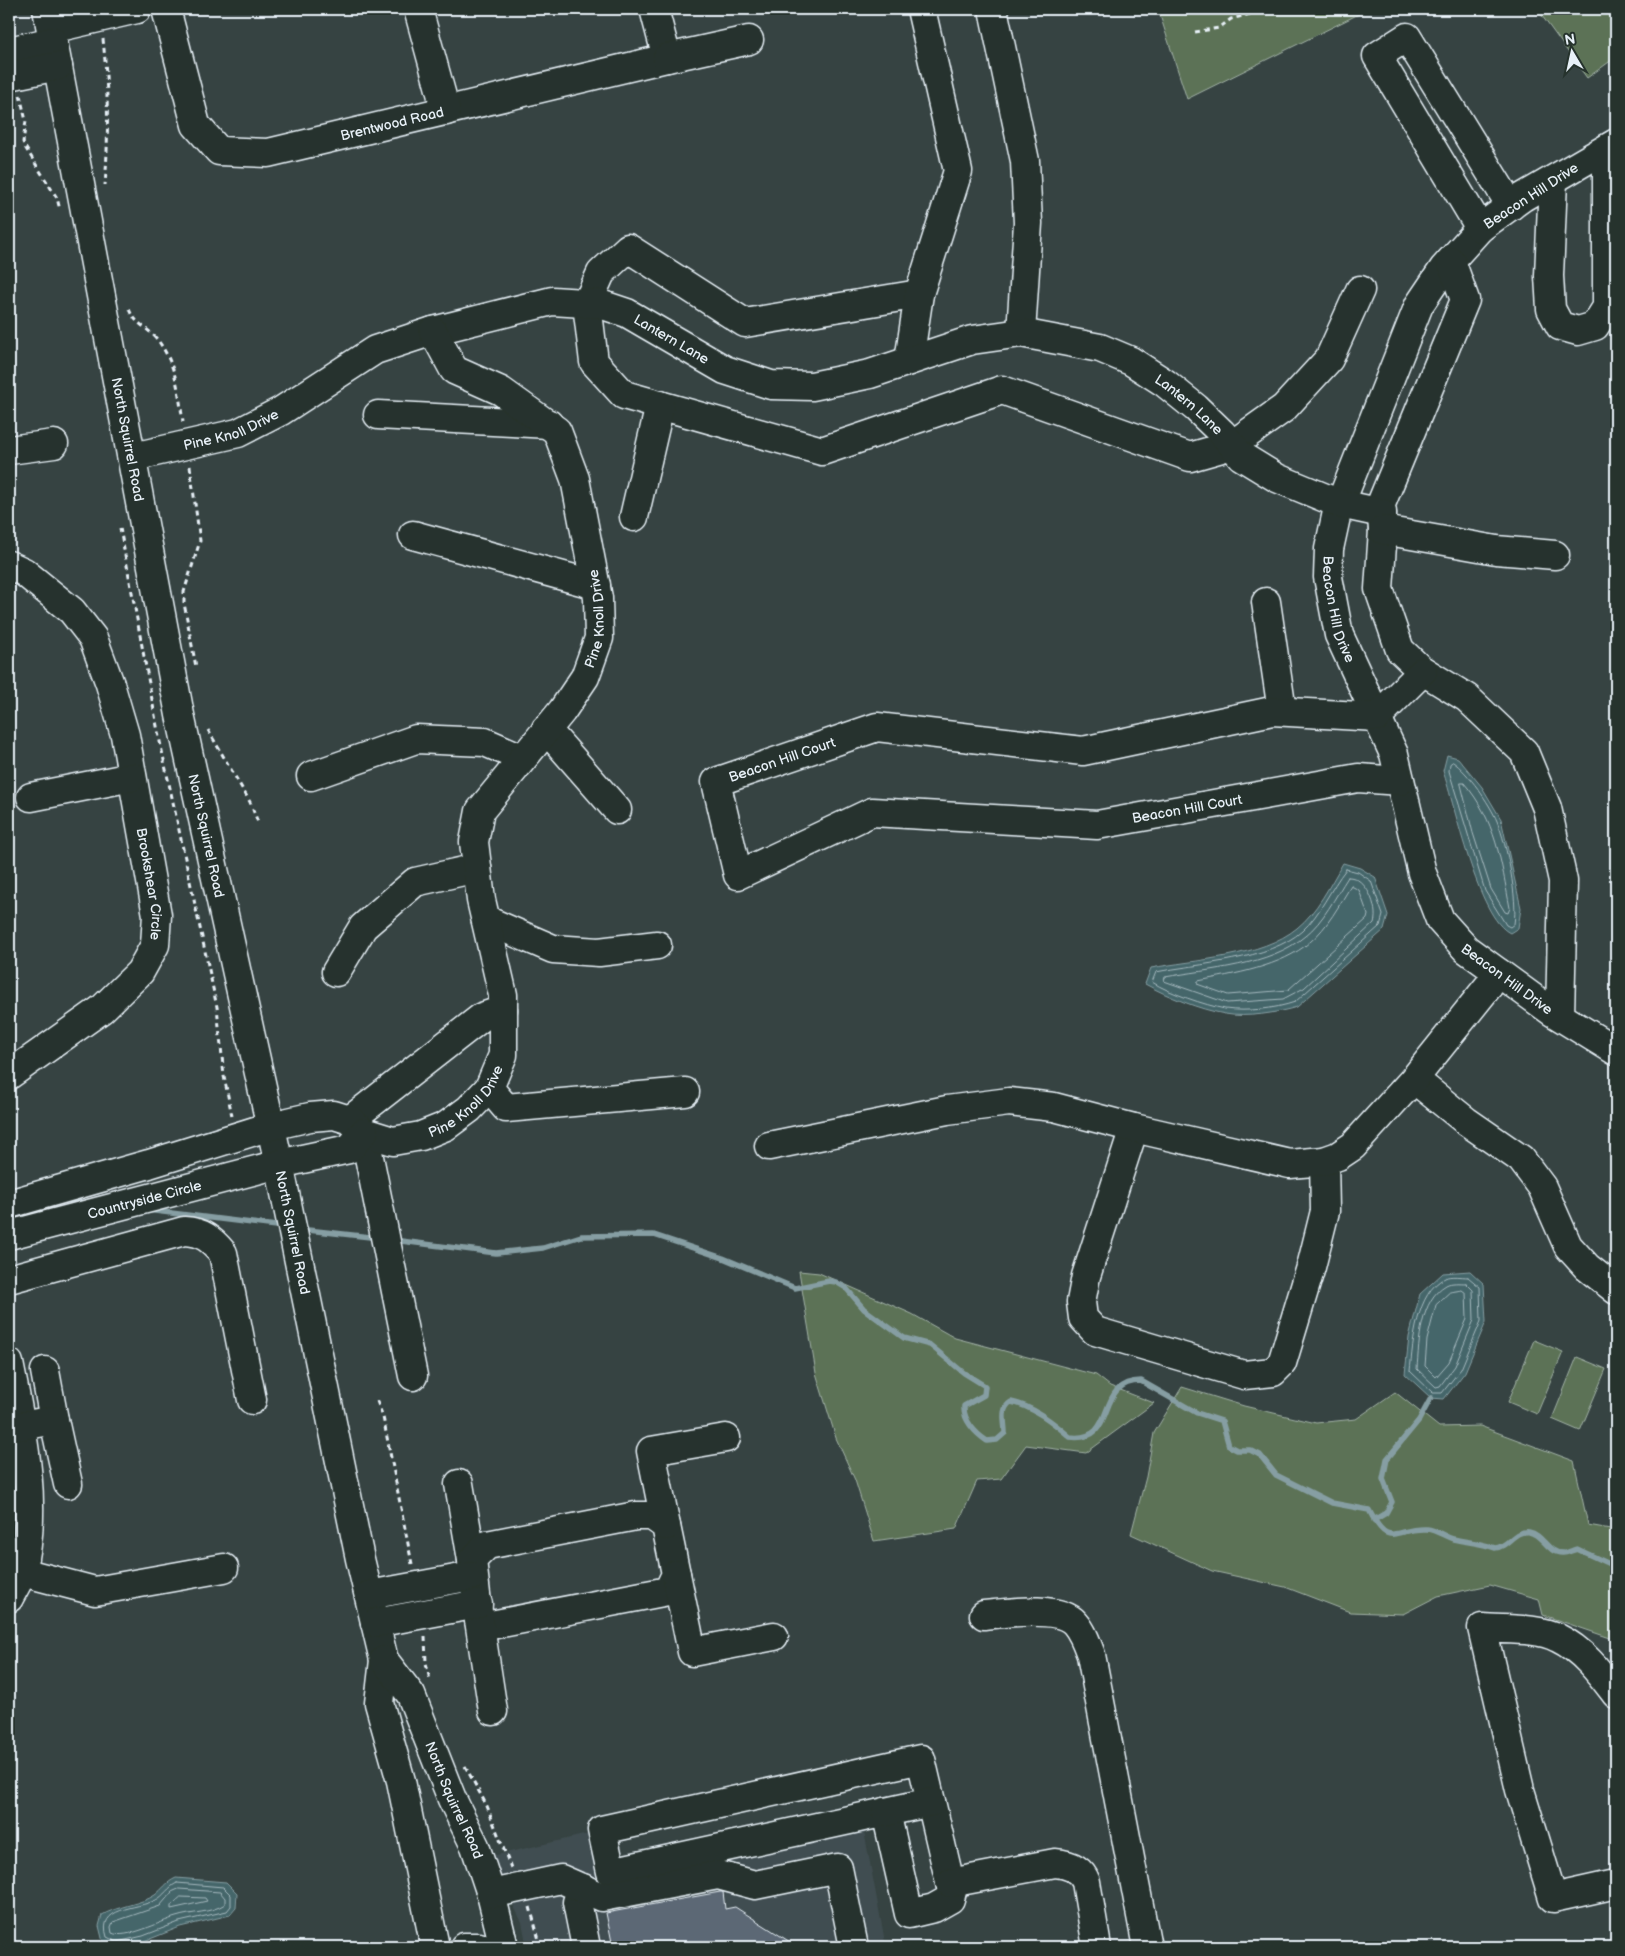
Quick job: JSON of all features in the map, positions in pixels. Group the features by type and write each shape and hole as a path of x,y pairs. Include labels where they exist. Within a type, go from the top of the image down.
{"street":[{"path":"9,50 137,9"},
{"name":"Brentwood Road","path":"166,9 196,125 219,151 268,153 749,40"},
{"path":"418,9 446,111"},
{"path":"654,9 667,58"},
{"path":"909,361 919,294 958,172 921,9"},
{"path":"993,9 1025,162 1028,223 1021,333"},
{"path":"14,85 52,36"},
{"name":"North Squirrel Road","path":"52,36 189,760 279,1164 384,1660 379,1703 394,1760 436,1947"},
{"path":"1480,228 1377,56 1407,37 1511,206"},
{"path":"1553,180 1550,276 1551,309 1560,326 1578,331 1595,326 1606,307 1612,146"},
{"name":"Beacon Hill Drive","path":"1612,146 1511,206 1480,228 1451,261 1419,305 1340,504 1329,549 1328,577 1339,635 1394,754 1422,873 1440,920 1466,949 1560,1016 1616,1051"},
{"path":"919,294 745,322 628,248 601,273 587,304 594,362 624,395 822,451 1002,390 1190,456 1232,445 1284,408 1329,359 1360,290"},
{"path":"1451,261 1465,300 1381,504 1380,589 1400,650 1423,671 1467,698 1524,752 1544,800 1563,882 1560,1016"},
{"name":"Lantern Lane","path":"433,331 546,302 600,304 627,313 725,370 772,385 812,386 870,374 972,340 1021,333 1100,348 1131,361 1165,382 1196,408 1241,456 1276,478 1382,521 1496,550 1555,555"},
{"name":"Pine Knoll Drive","path":"132,457 238,433 281,411 375,350 433,331 454,370 501,391 557,431 575,479 596,585 599,638 585,677 562,711 480,811 474,842 486,920 503,995 503,1055 489,1088 470,1109 446,1126 421,1136 393,1141 334,1115 270,1126"},
{"path":"634,517 660,405"},
{"path":"378,415 549,424"},
{"path":"9,450 54,444"},
{"path":"413,535 596,585"},
{"name":"Brookshear Circle","path":"9,566 24,572 72,611 92,638 125,735 157,915 155,945 140,972 102,1009 9,1075"},
{"path":"1266,602 1282,712"},
{"path":"1377,717 1423,671"},
{"name":"Beacon Hill Court","path":"1377,717 1272,711 1084,751 877,727 716,782 738,875 872,812 1097,825 1358,778 1400,781"},
{"path":"546,729 617,810"},
{"path":"311,776 416,738 485,742 522,758"},
{"path":"31,797 132,777"},
{"path":"336,972 363,928 414,882 477,868"},
{"path":"486,920 553,949 599,952 657,945"},
{"path":"769,1146 947,1110 1009,1102 1054,1106 1134,1128 1290,1164 1324,1161 1338,1156 1352,1146 1414,1079 1499,973"},
{"path":"279,1164 349,1149 357,1126 482,1017 503,1010"},
{"path":"1414,1079 1466,1121 1521,1159 1542,1187 1568,1246 1587,1267 1616,1290"},
{"path":"489,1088 506,1108 685,1092"},
{"path":"9,1204 149,1164 270,1126"},
{"path":"357,1126 413,1376"},
{"path":"1134,1128 1086,1276 1081,1302 1084,1318 1095,1331 1244,1375 1273,1372 1282,1363 1311,1267 1325,1211 1324,1161"},
{"name":"Countryside Circle","path":"9,1235 279,1164"},
{"path":"9,1279 184,1231 198,1232 212,1240 223,1253 252,1400"},
{"path":"45,1371 68,1484"},
{"path":"9,1598 22,1572 27,1540 28,1485 21,1426 10,1380"},
{"path":"21,1426 54,1420"},
{"path":"726,1438 651,1451 692,1652 774,1636"},
{"path":"459,1484 493,1710"},
{"path":"369,1595 472,1568 487,1545 636,1516 652,1516 666,1526"},
{"path":"22,1572 95,1592 224,1568"},
{"path":"478,1612 491,1625 668,1591 676,1574"},
{"path":"984,1615 1023,1611 1061,1614 1075,1622 1084,1636 1090,1655 1147,1947"},
{"path":"375,1623 478,1612"},
{"path":"1616,1694 1591,1663 1557,1637 1535,1632 1482,1628 1520,1790 1553,1898 1616,1884"},
{"name":"North Squirrel Road","path":"384,1660 411,1695 448,1758 452,1799 475,1846 491,1894 504,1947"},
{"path":"394,1760 405,1752 414,1749 448,1758"},
{"path":"886,1812 909,1914 945,1903 952,1896 950,1883 921,1759 602,1830 611,1872 931,1802"},
{"path":"950,1883 1055,1863 1070,1866 1081,1874 1086,1882 1097,1947"},
{"path":"491,1894 561,1879 602,1897 718,1875 755,1885 838,1868 854,1947"},
{"path":"583,1888 577,1902 586,1947"},
{"path":"464,1947 479,1947"}],"path":[{"path":"1196,32 1219,28 1231,19 1270,9"},
{"path":"102,31 107,80 106,192"},
{"path":"14,85 26,121 23,142 57,198"},
{"path":"127,303 132,317 155,337 173,365 184,425"},
{"path":"190,465 200,541 184,592 184,603 197,672"},
{"path":"208,729 250,802 259,826"},
{"path":"377,1401 383,1418 414,1569"},
{"path":"425,1633 426,1663 430,1682"},
{"path":"448,1758 487,1806 512,1871"},
{"path":"529,1904 536,1923 541,1947"}],"shaded area":[{"path":"863,1826 886,1947 527,1947 522,1922 488,1857 597,1832 606,1883"}],"green space":[{"path":"1158,9 1369,9 1187,99"},
{"path":"1537,9 1616,9 1616,57 1587,78"},
{"path":"799,1271 819,1273 912,1314 955,1338 1096,1375 1110,1386 1154,1403 1086,1453 1026,1445 1001,1479 977,1481 956,1529 874,1541 855,1480 836,1438 816,1373"},
{"path":"1534,1340 1563,1352 1537,1414 1508,1402"},
{"path":"1577,1357 1606,1369 1580,1431 1552,1419"},
{"path":"1182,1387 1244,1406 1316,1423 1356,1419 1395,1392 1439,1427 1480,1426 1574,1461 1588,1525 1616,1530 1616,1640 1543,1615 1539,1599 1490,1585 1438,1596 1403,1614 1350,1612 1285,1587 1212,1571 1131,1534 1146,1477 1154,1433"}],"water":[{"path":"1447,755 1458,758 1482,787 1501,819 1521,908 1518,928 1510,933 1498,923 1488,906 1469,860 1443,771"},
{"path":"1343,863 1360,868 1375,877 1388,915 1384,930 1297,1007 1261,1014 1225,1014 1184,1002 1145,984 1151,968 1227,956 1282,938 1297,928 1311,914 1323,898"},
{"path":"1470,1271 1484,1284 1486,1322 1465,1372 1444,1399 1431,1398 1405,1374 1409,1337 1420,1294 1443,1273"},
{"path":"176,1878 226,1882 237,1893 236,1908 230,1915 180,1927 145,1941 115,1946 103,1942 99,1926 102,1915 150,1898"}],"building":[{"path":"723,1892 725,1909 735,1907 798,1947 613,1947 606,1913"}],"waterway":[{"path":"63,1200 86,1203"},
{"path":"147,1210 285,1227"},
{"path":"299,1229 379,1238"},
{"path":"393,1240 496,1253 543,1248 581,1236 654,1235 723,1258 795,1288 829,1281 836,1282 846,1288 864,1309 904,1338 930,1345 964,1373 985,1386 984,1395 964,1406 964,1411 971,1426 987,1441 997,1440 1005,1433 1004,1412 1011,1402 1035,1411 1070,1437 1085,1436 1095,1431 1102,1422 1117,1391 1126,1384 1141,1381 1197,1413 1222,1421 1229,1446 1237,1450 1250,1450 1260,1455 1276,1475 1332,1503 1369,1510 1376,1523 1388,1534 1427,1529 1453,1539 1495,1548 1504,1545 1519,1534 1529,1532 1538,1536 1552,1550 1565,1553 1577,1549 1616,1567"},
{"path":"1374,1520 1386,1513 1392,1502 1383,1479 1387,1459 1419,1420 1431,1398"}]}
